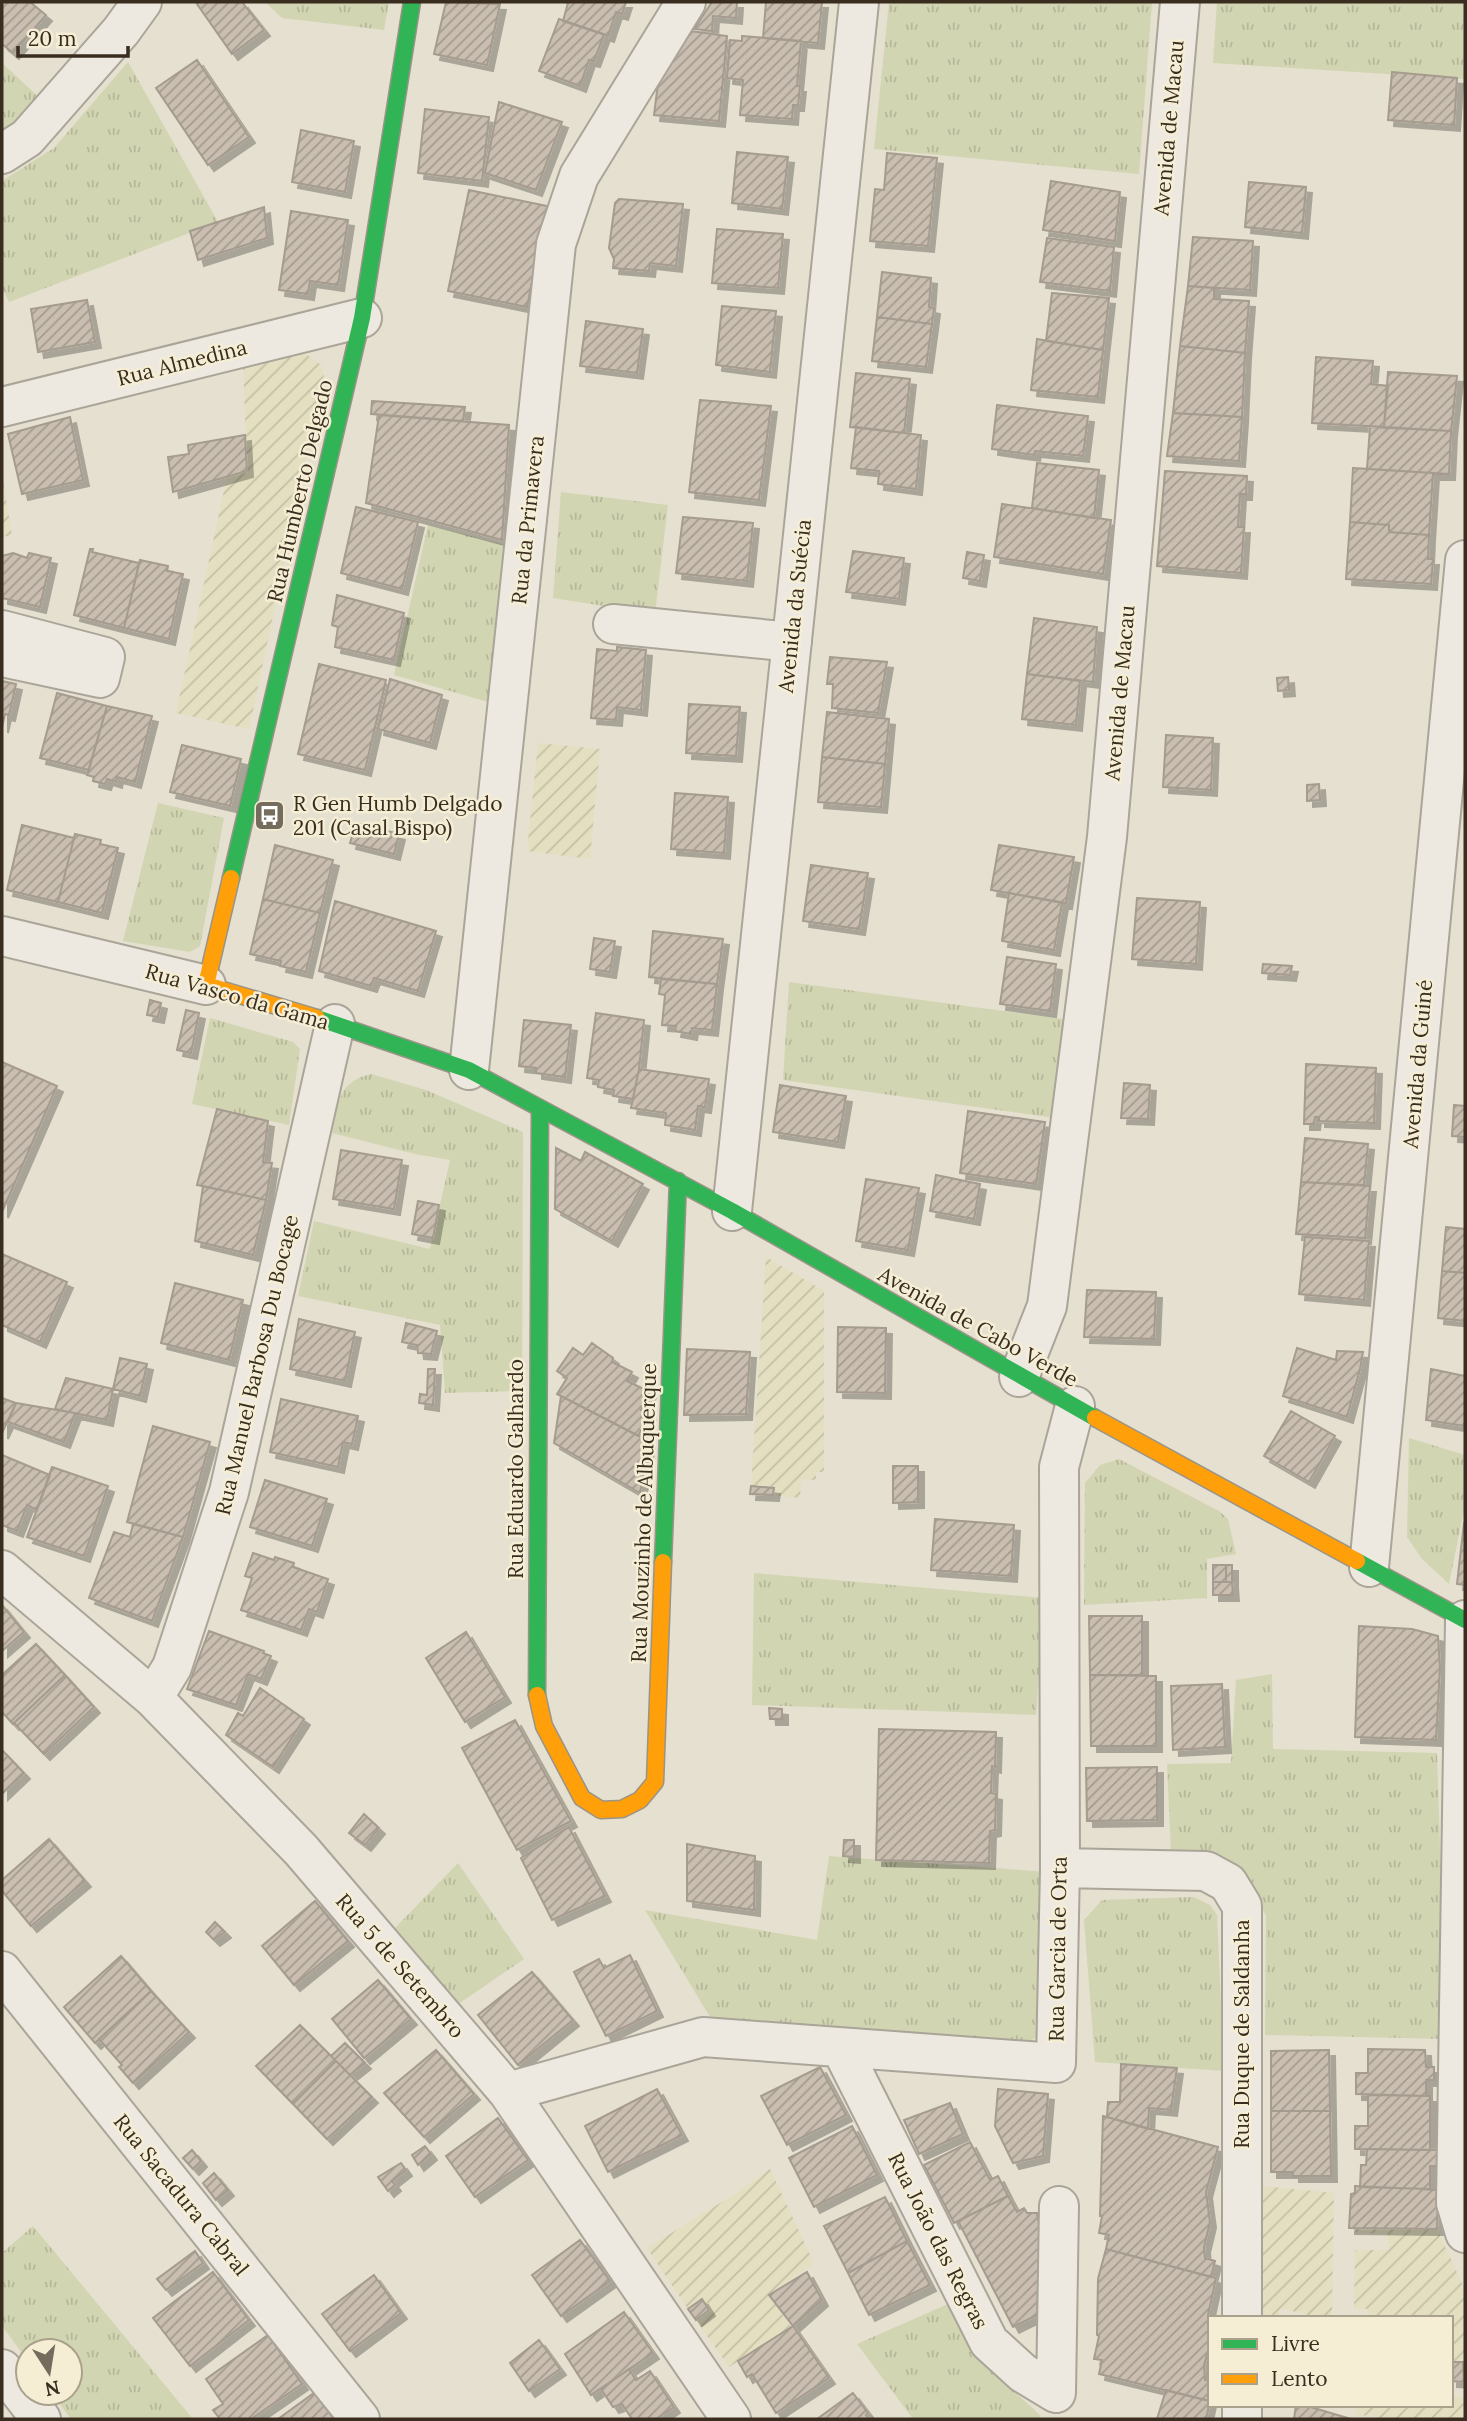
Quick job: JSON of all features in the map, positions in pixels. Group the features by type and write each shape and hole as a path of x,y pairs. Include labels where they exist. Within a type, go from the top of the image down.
{"street":[{"path":"2,154 27,138 121,31 142,2"},
{"name":"Rua Humberto Delgado","path":"206,985 362,318 412,2"},
{"name":"Rua da Primavera","path":"469,1070 556,244 579,176 686,2"},
{"name":"Avenida da Suécia","path":"732,1211 859,2"},
{"name":"Avenida de Macau","path":"1019,1377 1047,1306 1107,837 1180,2"},
{"name":"Rua Almedina","path":"2,407 362,318"},
{"name":"Avenida da Guiné","path":"1369,1567 1465,560"},
{"path":"614,624 792,642"},
{"path":"2,630 105,657 100,678 2,657"},
{"name":"Rua Vasco da Gama","path":"2,936 206,985 335,1024 469,1070"},
{"name":"Rua Manuel Barbosa Du Bocage","path":"153,1698 172,1667 229,1492 335,1024"},
{"name":"Avenida de Cabo Verde","path":"469,1070 678,1181 1019,1377 1465,1620"},
{"name":"Rua Eduardo Galhardo","path":"540,1108 536,1691 544,1726 582,1798 601,1810"},
{"name":"Rua Mouzinho de Albuquerque","path":"601,1810 622,1809 640,1800 654,1782 678,1181"},
{"name":"Rua Garcia de Orta","path":"508,2092 703,2036 1056,2063 1060,1868 1059,1467 1075,1406"},
{"name":"Rua 5 de Setembro","path":"2,1570 153,1698 301,1850 508,2092 731,2419"},
{"path":"1465,1620 1455,2203 1465,2233"},
{"name":"Rua Duque de Saldanha","path":"1060,1868 1206,1871 1228,1883 1242,1906 1242,2316"},
{"name":"Rua Sacadura Cabral","path":"2,1971 360,2419"},
{"name":"Rua João das Regras","path":"841,2048 989,2342 1023,2373 1056,2393 1059,2206"},
{"path":"2,2369 41,2419"}],"shaded area":[{"path":"301,350 321,365 324,375 249,729 176,713 227,477 247,470 243,360"},
{"path":"2,473 12,535 2,537 3,529"},
{"path":"538,743 600,749 590,859 527,851"},
{"path":"766,1257 824,1291 824,1472 816,1472 816,1480 801,1479 800,1498 773,1495 773,1488 751,1486"},
{"path":"770,2169 814,2263 769,2295 791,2327 729,2367 696,2320 709,2310 703,2300 688,2309 647,2248 735,2194"},
{"path":"1261,2186 1334,2193 1332,2316 1311,2316 1281,2308 1278,2316 1262,2316"},
{"path":"1355,2228 1437,2229 1465,2290 1465,2362 1453,2362 1453,2316 1368,2316 1368,2309 1354,2309 1355,2250 1389,2250 1388,2234 1356,2233"},
{"path":"1453,2397 1465,2397 1465,2419 1372,2419 1372,2415 1357,2416 1356,2407 1453,2407"}],"green space":[{"path":"265,2 389,2 384,30 282,18"},
{"path":"889,2 1152,2 1139,174 874,149"},
{"path":"1217,2 1465,2 1465,79 1213,63"},
{"path":"128,62 218,222 9,302 2,287 2,181 54,148"},
{"path":"2,63 42,100 2,133"},
{"path":"561,492 668,505 655,614 553,598"},
{"path":"428,525 506,545 488,702 394,675"},
{"path":"158,803 224,818 200,946 190,952 123,941"},
{"path":"789,982 1063,1019 1055,1118 783,1080"},
{"path":"210,1018 293,1042 300,1049 289,1125 192,1104"},
{"path":"371,1074 426,1090 523,1132 522,1391 445,1393 440,1325 298,1296 314,1221 430,1249 450,1160 332,1133 341,1095 352,1082"},
{"path":"1409,1438 1465,1455 1465,1505 1449,1584 1422,1559 1407,1537"},
{"path":"1119,1459 1219,1511 1228,1519 1236,1554 1207,1559 1207,1598 1084,1605 1085,1483 1100,1465"},
{"path":"754,1573 1044,1598 1036,1715 752,1705"},
{"path":"1272,1674 1273,1749 1437,1753 1446,2039 1265,2035 1266,1916 1246,1876 1223,1856 1171,1852 1167,1764 1231,1763 1236,1680"},
{"path":"829,1856 1047,1872 1038,2037 1026,2043 715,2025 645,1910 817,1940"},
{"path":"458,1863 524,1959 454,2007 395,1928"},
{"path":"1194,1897 1210,1905 1217,1915 1224,2071 1095,2062 1084,1920 1102,1900"},
{"path":"33,2226 193,2419 71,2419 62,2407 84,2407 84,2337 14,2337 14,2342 2,2326 2,2253"},
{"path":"948,2304 989,2368 1040,2415 1041,2419 913,2419 857,2344"}],"building":[{"path":"2,2 30,2 46,15 13,53 2,44"},
{"path":"242,2 264,30 232,54 197,4"},
{"path":"446,2 500,4 487,65 434,54"},
{"path":"564,2 626,2 622,14 616,12 608,36 563,21 568,3"},
{"path":"712,2 737,2 736,18 713,16 712,31 694,29"},
{"path":"766,2 822,2 818,43 763,38"},
{"path":"559,19 604,34 594,61 589,60 580,86 539,71"},
{"path":"690,31 727,36 719,121 654,115 658,83"},
{"path":"742,36 801,41 798,105 793,105 792,119 740,115 743,80 727,78 730,40 742,41"},
{"path":"197,60 249,137 208,165 156,88"},
{"path":"1392,72 1457,78 1454,125 1388,120"},
{"path":"499,102 562,122 536,190 485,173"},
{"path":"425,109 489,117 482,181 418,173"},
{"path":"301,130 354,141 345,192 292,182"},
{"path":"737,152 788,157 782,209 732,203"},
{"path":"887,153 937,158 928,246 870,241 875,189 884,190"},
{"path":"1051,181 1120,192 1115,241 1043,230"},
{"path":"1249,182 1306,187 1302,233 1245,227"},
{"path":"469,190 547,206 527,307 448,291"},
{"path":"619,199 683,204 676,266 650,263 649,271 613,268 614,259 609,248 615,203"},
{"path":"264,207 267,238 198,260 190,231"},
{"path":"291,211 348,220 338,285 310,281 308,294 279,290"},
{"path":"717,229 783,234 778,288 712,283"},
{"path":"1193,237 1253,241 1250,290 1188,286"},
{"path":"1047,238 1114,247 1110,291 1040,282"},
{"path":"882,272 931,278 929,307 934,308 932,324 877,317"},
{"path":"1188,286 1214,288 1214,299 1249,301 1245,353 1180,346"},
{"path":"1052,293 1109,298 1103,350 1046,341"},
{"path":"87,300 95,342 38,352 31,309"},
{"path":"722,306 776,311 770,372 716,365"},
{"path":"877,317 932,324 926,367 872,361"},
{"path":"586,321 643,329 637,373 580,366"},
{"path":"1037,339 1103,350 1098,397 1031,390"},
{"path":"1180,346 1245,353 1242,417 1173,413"},
{"path":"1316,357 1373,361 1371,384 1388,386 1384,427 1312,423"},
{"path":"1388,372 1457,376 1451,431 1384,427"},
{"path":"856,373 910,379 904,433 850,427"},
{"path":"700,400 771,406 759,500 689,492"},
{"path":"372,401 465,407 463,421 371,414"},
{"path":"997,405 1088,416 1083,456 1035,451 1034,455 992,449"},
{"path":"1173,413 1242,417 1239,461 1167,456"},
{"path":"379,415 509,425 502,540 366,503"},
{"path":"70,417 83,480 22,494 8,434"},
{"path":"856,427 921,435 916,489 878,484 879,471 851,468"},
{"path":"1370,427 1451,431 1449,474 1367,469"},
{"path":"245,435 247,471 173,492 168,457 189,454 188,445"},
{"path":"1037,463 1099,470 1094,518 1032,508"},
{"path":"1353,468 1433,473 1429,535 1389,532 1389,525 1350,522"},
{"path":"1165,471 1247,476 1246,494 1240,494 1238,527 1244,527 1241,573 1157,566"},
{"path":"1002,504 1111,520 1103,574 994,557"},
{"path":"356,507 418,522 402,589 341,573"},
{"path":"683,517 753,523 747,581 676,573"},
{"path":"1350,522 1389,525 1389,532 1429,535 1428,559 1433,559 1431,584 1346,579"},
{"path":"90,549 93,549 92,552 139,563 124,628 74,615"},
{"path":"853,551 904,558 899,599 846,592"},
{"path":"967,552 984,555 980,581 963,578"},
{"path":"13,553 27,558 29,553 51,558 40,607 2,598 2,556"},
{"path":"140,560 168,566 167,571 183,574 169,639 124,628"},
{"path":"337,595 404,613 394,660 335,647 338,627 332,625"},
{"path":"1034,618 1097,627 1093,682 1027,674"},
{"path":"617,647 646,650 641,710 617,707 616,720 591,718 597,649 617,651"},
{"path":"830,657 887,662 878,713 832,708 833,684 827,684"},
{"path":"319,664 386,680 365,770 298,754"},
{"path":"1027,674 1080,681 1076,725 1022,719"},
{"path":"1288,677 1289,690 1278,691 1277,678"},
{"path":"390,679 442,695 430,743 378,729"},
{"path":"2,681 16,684 9,715 5,714 2,727"},
{"path":"57,693 107,706 89,770 40,758"},
{"path":"689,704 740,707 736,756 686,753"},
{"path":"107,706 152,716 135,782 117,777 116,782 107,779 105,784 93,781 94,777 87,775"},
{"path":"827,712 889,719 885,764 822,757"},
{"path":"1166,735 1213,738 1211,790 1163,787"},
{"path":"182,745 241,759 230,806 170,792"},
{"path":"822,757 885,764 881,807 818,802"},
{"path":"1319,784 1320,800 1307,801 1307,785"},
{"path":"675,793 728,797 724,853 671,849"},
{"path":"356,823 399,834 394,854 350,843"},
{"path":"22,825 74,838 58,902 7,890"},
{"path":"75,834 101,840 100,844 118,848 102,913 58,902"},
{"path":"275,845 333,860 320,913 263,899"},
{"path":"999,845 1074,857 1066,903 991,890"},
{"path":"811,865 868,873 859,929 803,921"},
{"path":"1009,893 1062,903 1054,950 1002,941"},
{"path":"1137,898 1200,902 1196,964 1132,959"},
{"path":"263,899 320,913 306,972 280,966 281,961 250,954"},
{"path":"335,901 436,931 418,991 374,978 371,986 319,971"},
{"path":"653,931 723,939 717,984 649,977"},
{"path":"594,938 615,941 610,972 590,969"},
{"path":"1007,957 1056,964 1050,1011 1000,1004"},
{"path":"1263,964 1292,966 1290,975 1262,973"},
{"path":"661,979 717,984 712,1030 692,1028 691,1034 675,1031 676,1026 662,1025 665,995 659,994"},
{"path":"150,1000 161,1003 158,1017 147,1015"},
{"path":"186,1010 199,1013 191,1053 177,1050"},
{"path":"596,1013 644,1020 633,1099 613,1096 614,1090 598,1087 599,1080 587,1078"},
{"path":"524,1020 571,1025 565,1077 536,1073 536,1068 519,1066"},
{"path":"2,1062 57,1086 2,1212"},
{"path":"1306,1064 1376,1068 1374,1123 1319,1121 1319,1117 1315,1117 1314,1124 1304,1124"},
{"path":"639,1069 709,1079 705,1107 698,1106 695,1130 665,1125 666,1113 631,1108"},
{"path":"1124,1083 1150,1085 1148,1119 1121,1118"},
{"path":"780,1085 846,1096 838,1142 773,1132"},
{"path":"1454,1105 1465,1106 1465,1137 1452,1136"},
{"path":"217,1109 268,1121 263,1162 272,1163 266,1200 197,1185"},
{"path":"968,1111 1045,1122 1036,1184 960,1173"},
{"path":"1305,1138 1368,1144 1364,1185 1301,1182"},
{"path":"556,1148 581,1161 585,1152 643,1184 612,1241 555,1209"},
{"path":"341,1150 402,1160 394,1209 333,1199"},
{"path":"936,1175 980,1184 974,1219 930,1211"},
{"path":"866,1179 919,1188 908,1250 856,1241"},
{"path":"1301,1182 1370,1186 1365,1238 1296,1234"},
{"path":"203,1186 266,1200 253,1255 195,1241"},
{"path":"418,1201 439,1205 433,1238 412,1234"},
{"path":"1446,1227 1465,1229 1465,1273 1442,1271"},
{"path":"1305,1237 1369,1241 1364,1300 1299,1294"},
{"path":"2,1254 67,1282 40,1342 2,1325"},
{"path":"1442,1271 1465,1273 1465,1321 1438,1318"},
{"path":"175,1283 243,1300 229,1360 161,1343"},
{"path":"1087,1290 1156,1292 1154,1339 1084,1337"},
{"path":"299,1319 355,1332 345,1381 290,1369"},
{"path":"406,1323 437,1331 431,1354 418,1353 417,1345 402,1342"},
{"path":"838,1327 886,1328 885,1393 837,1392"},
{"path":"592,1343 613,1358 612,1362 632,1372 627,1381 650,1392 641,1410 650,1414 638,1436 557,1394 567,1378 557,1371 573,1348 583,1355"},
{"path":"1297,1348 1336,1360 1337,1351 1363,1352 1347,1417 1283,1396"},
{"path":"687,1349 750,1352 746,1414 684,1415"},
{"path":"120,1358 147,1364 140,1396 113,1389"},
{"path":"428,1369 435,1369 433,1405 419,1403 420,1394 427,1395"},
{"path":"1431,1369 1465,1376 1465,1426 1426,1420"},
{"path":"66,1378 113,1389 107,1420 55,1409"},
{"path":"561,1396 649,1441 640,1493 554,1443"},
{"path":"2,1398 16,1403 2,1433"},
{"path":"281,1399 358,1416 352,1444 343,1442 338,1467 270,1452"},
{"path":"16,1403 75,1413 64,1442 8,1422"},
{"path":"1291,1411 1335,1436 1309,1482 1264,1456"},
{"path":"153,1426 210,1442 183,1537 127,1522"},
{"path":"2,1455 50,1475 37,1510 27,1505 17,1531 2,1525"},
{"path":"893,1466 918,1466 918,1502 893,1503"},
{"path":"52,1467 108,1486 84,1556 27,1537"},
{"path":"265,1480 327,1499 312,1546 250,1527"},
{"path":"751,1486 774,1488 773,1495 750,1494"},
{"path":"935,1519 1014,1525 1011,1576 931,1570"},
{"path":"1465,1523 1465,1585 1457,1584"},
{"path":"133,1524 183,1537 152,1621 89,1598 114,1532 130,1537"},
{"path":"253,1553 294,1563 293,1567 328,1579 317,1612 309,1609 301,1630 241,1610 252,1578 245,1576"},
{"path":"1213,1565 1226,1565 1226,1582 1213,1582"},
{"path":"1226,1565 1232,1565 1232,1582 1226,1582"},
{"path":"1213,1582 1232,1582 1233,1595 1213,1595"},
{"path":"2,1605 24,1632 2,1651"},
{"path":"1089,1616 1142,1616 1142,1675 1090,1675"},
{"path":"1359,1626 1412,1629 1438,1636 1440,1668 1436,1740 1355,1737"},
{"path":"209,1631 271,1656 261,1679 248,1674 236,1705 187,1689"},
{"path":"466,1632 505,1697 465,1722 426,1658"},
{"path":"36,1644 65,1675 13,1724 2,1712 2,1675"},
{"path":"65,1675 94,1707 44,1754 14,1723"},
{"path":"1090,1675 1156,1676 1156,1746 1091,1746"},
{"path":"1222,1684 1225,1747 1173,1750 1171,1686"},
{"path":"260,1688 304,1719 273,1767 226,1735 238,1713 243,1716"},
{"path":"769,1708 782,1709 782,1719 770,1719"},
{"path":"515,1720 571,1821 517,1850 462,1748"},
{"path":"879,1729 996,1732 991,1793 996,1794 995,1830 990,1831 989,1863 876,1860"},
{"path":"2,1750 24,1773 2,1794"},
{"path":"1157,1767 1157,1820 1087,1821 1086,1768"},
{"path":"364,1814 379,1828 365,1845 349,1833"},
{"path":"569,1827 605,1896 552,1920 521,1858"},
{"path":"49,1839 85,1881 31,1926 2,1891 2,1880"},
{"path":"844,1840 854,1840 854,1857 843,1856"},
{"path":"687,1844 755,1856 754,1910 687,1901"},
{"path":"315,1901 348,1941 294,1985 262,1946"},
{"path":"215,1922 225,1932 214,1940 206,1932"},
{"path":"630,1955 657,2011 606,2036 574,1972 599,1959 604,1968"},
{"path":"121,1956 151,1991 95,2043 64,2007"},
{"path":"532,1972 573,2020 518,2065 478,2015"},
{"path":"378,1980 411,2019 364,2058 332,2019"},
{"path":"151,1991 189,2032 133,2083 119,2067 122,2065 99,2039"},
{"path":"300,2025 336,2061 293,2104 256,2066"},
{"path":"345,2043 365,2063 350,2075 331,2056"},
{"path":"1368,2049 1425,2050 1426,2067 1434,2067 1434,2080 1426,2080 1426,2096 1356,2094 1356,2073 1368,2073"},
{"path":"436,2050 474,2094 424,2137 384,2093"},
{"path":"1329,2050 1330,2111 1271,2111 1271,2051"},
{"path":"336,2061 372,2097 327,2139 293,2104"},
{"path":"1121,2064 1177,2068 1171,2110 1149,2108 1148,2129 1107,2117 1108,2102 1120,2102"},
{"path":"820,2067 846,2115 787,2145 761,2096"},
{"path":"657,2089 682,2135 608,2172 585,2126"},
{"path":"998,2089 1048,2094 1043,2156 1013,2163 995,2126"},
{"path":"1368,2095 1430,2096 1430,2150 1355,2149 1355,2126 1368,2126"},
{"path":"950,2103 963,2134 919,2154 904,2120"},
{"path":"1271,2111 1330,2111 1331,2176 1293,2176 1293,2172 1271,2172"},
{"path":"1103,2116 1218,2147 1206,2192 1210,2222 1204,2247 1205,2258 1215,2261 1211,2277 1106,2249 1109,2235 1099,2233 1102,2216"},
{"path":"498,2118 528,2160 475,2197 446,2156"},
{"path":"852,2126 877,2175 814,2207 789,2158"},
{"path":"970,2142 990,2180 998,2176 1008,2196 954,2223 924,2165"},
{"path":"425,2146 431,2154 418,2165 412,2155"},
{"path":"1367,2149 1438,2150 1438,2166 1430,2166 1430,2189 1360,2187 1361,2165 1366,2165"},
{"path":"192,2150 201,2161 193,2169 183,2158"},
{"path":"401,2163 406,2170 392,2181 395,2185 388,2191 378,2177"},
{"path":"214,2173 228,2190 216,2200 203,2183"},
{"path":"1355,2186 1438,2190 1437,2229 1349,2228 1351,2194 1355,2193"},
{"path":"1008,2196 1017,2212 1024,2208 1027,2213 1037,2213 1040,2229 1037,2315 1013,2327 958,2221"},
{"path":"885,2197 907,2241 848,2273 824,2226"},
{"path":"580,2240 610,2281 561,2316 532,2275"},
{"path":"907,2241 930,2285 869,2315 848,2273"},
{"path":"1106,2249 1216,2278 1208,2315 1208,2351 1204,2365 1205,2380 1208,2381 1208,2401 1099,2374 1102,2360 1094,2359 1099,2336 1098,2279"},
{"path":"195,2251 203,2263 166,2290 157,2279"},
{"path":"213,2272 249,2320 190,2366 153,2318"},
{"path":"807,2272 822,2300 793,2326 769,2295"},
{"path":"374,2275 401,2313 350,2351 322,2314"},
{"path":"702,2299 709,2310 696,2320 688,2309"},
{"path":"624,2312 653,2353 591,2395 565,2354"},
{"path":"793,2326 829,2378 776,2413 752,2374 747,2377 738,2361"},
{"path":"268,2335 302,2384 251,2419 220,2419 213,2410 223,2404 206,2379"},
{"path":"539,2340 560,2369 529,2391 510,2363"},
{"path":"1453,2362 1463,2362 1464,2382 1453,2381"},
{"path":"629,2369 636,2380 650,2371 674,2407 656,2419 632,2419 622,2404 613,2407 601,2389"},
{"path":"1166,2390 1208,2400 1206,2419 1157,2419"},
{"path":"314,2393 334,2419 278,2419"},
{"path":"853,2393 868,2413 866,2415 869,2419 817,2419"},
{"path":"1296,2407 1311,2407 1351,2419 1294,2419"}],"traffic: fast":[{"path":"231,878 362,318 412,2"},
{"path":"317,1018 469,1070 732,1211 1095,1418"},
{"path":"537,1695 540,1108"},
{"path":"663,1562 678,1181"},
{"path":"1357,1561 1465,1620"}],"traffic: slow":[{"path":"231,878 206,985 317,1018"},
{"path":"1095,1418 1357,1561"},
{"path":"537,1695 544,1726 582,1798 601,1810 622,1809 640,1800 655,1782 663,1562"}],"place":[{"name":"R Gen Humb Delgado 201 (Casal Bispo)","path":"270,816"}]}
